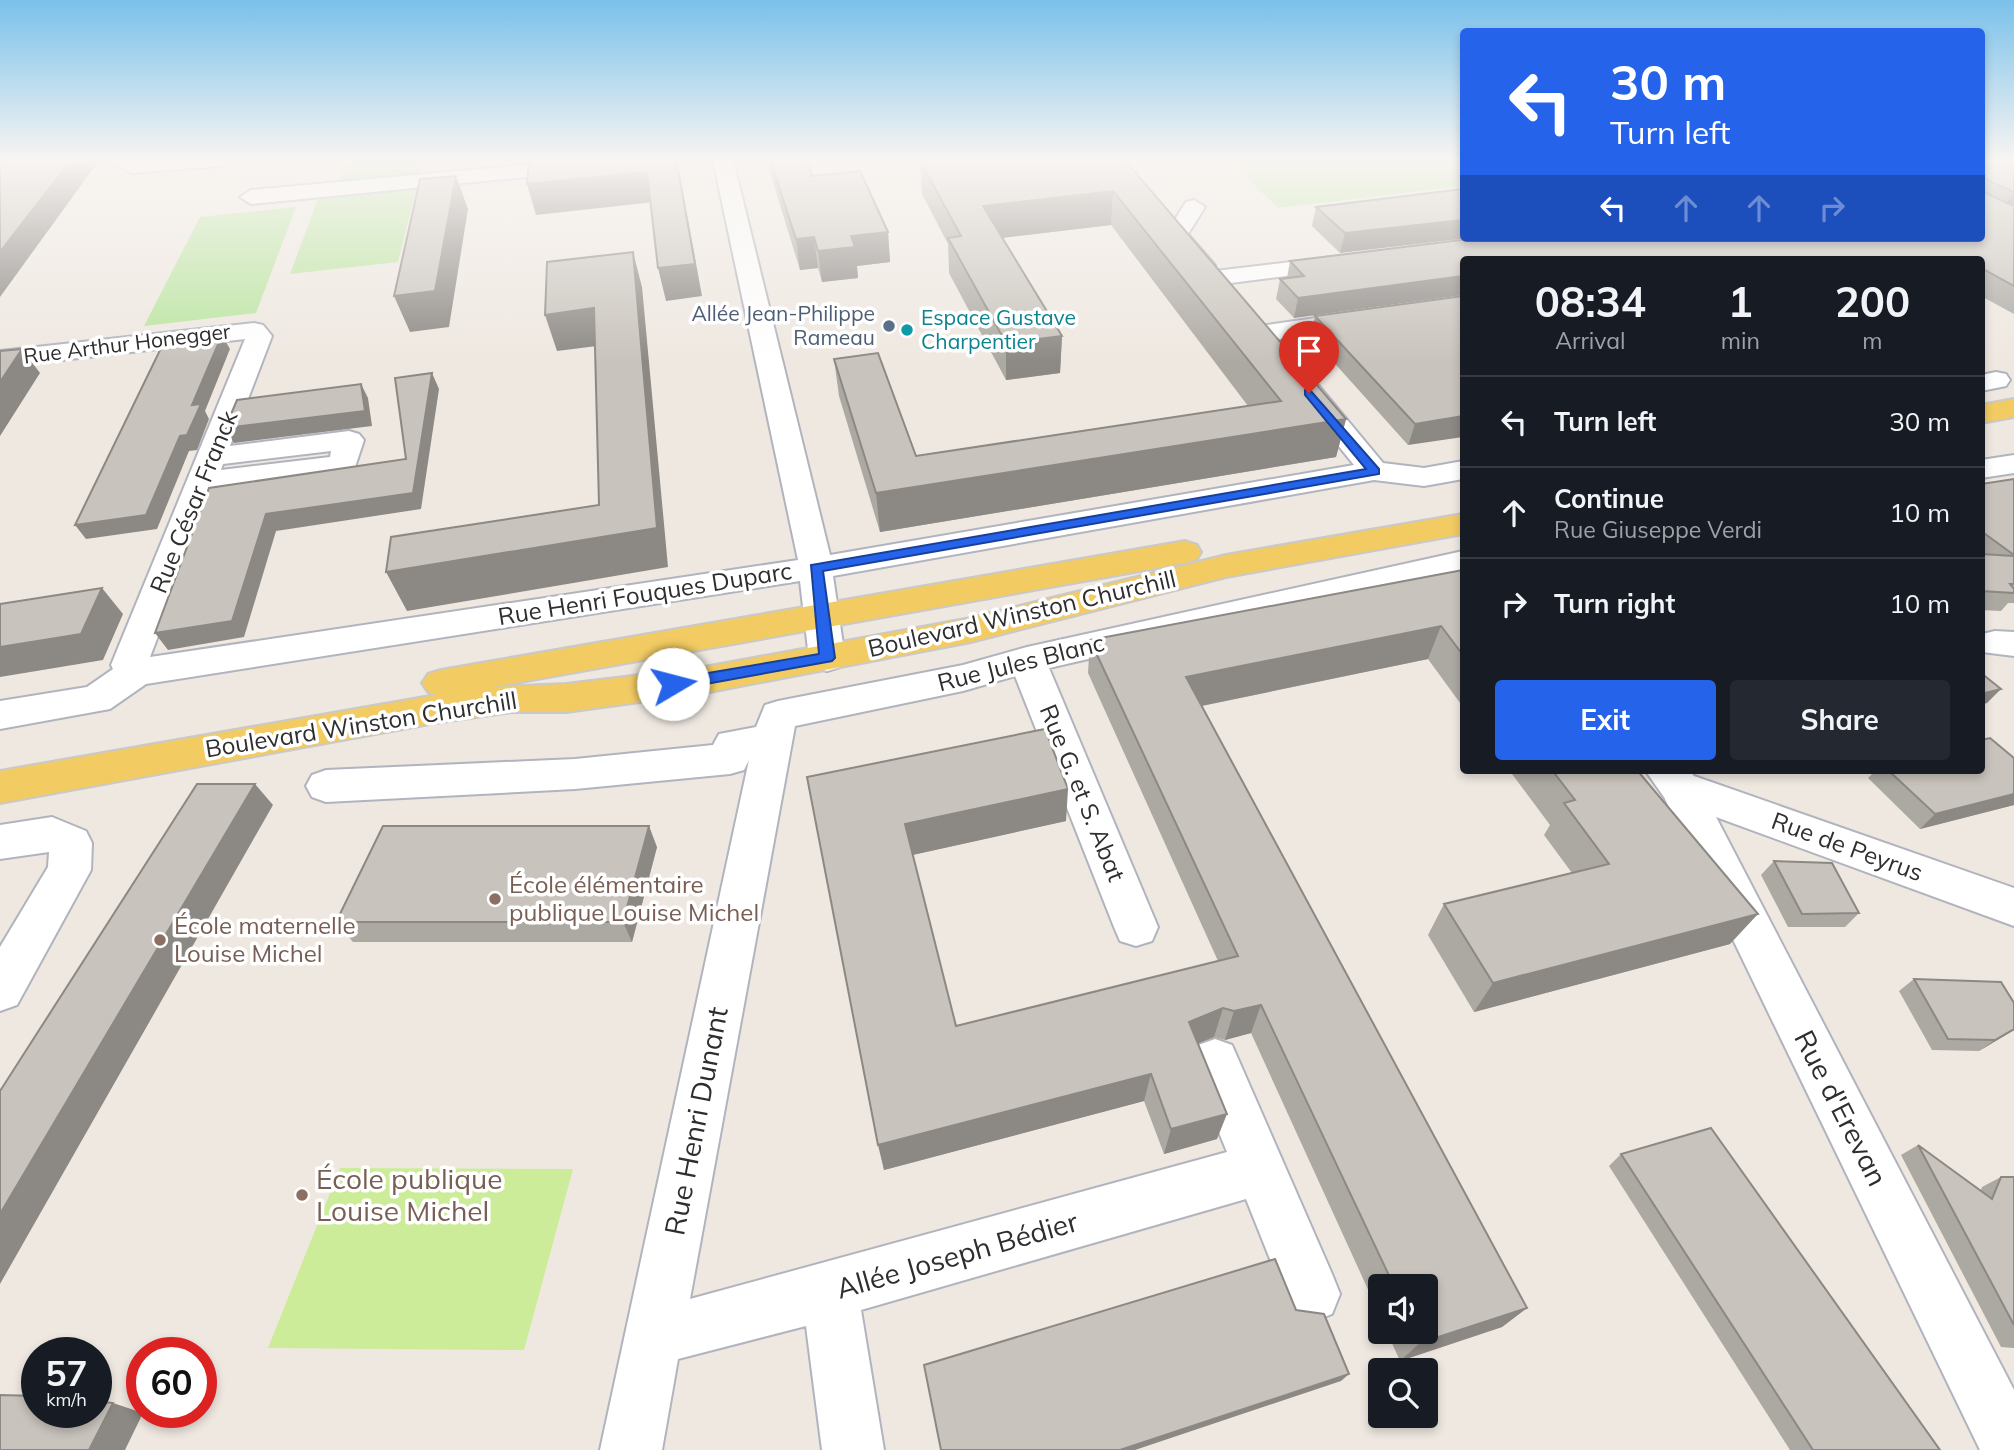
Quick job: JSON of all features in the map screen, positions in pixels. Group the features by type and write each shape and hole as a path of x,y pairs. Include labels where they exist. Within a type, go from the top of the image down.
{"main road":[{"path":"1985,413 2014,408"},
{"path":"1985,434 2014,429"},
{"name":"Boulevard Winston Churchill","path":"0,761 1460,505"},
{"name":"Boulevard Winston Churchill","path":"0,787 435,709 512,698 566,698 686,683 827,658 971,630 1226,566 1460,525"}],"street":[{"path":"739,228 809,527 827,658"},
{"path":"1181,228 1176,235 1278,355"},
{"path":"1214,278 1362,260"},
{"path":"1248,318 1460,305"},
{"name":"Rue Arthur Honegger","path":"0,359 254,331"},
{"name":"Rue César Franck","path":"136,672 129,665 259,336 254,331"},
{"path":"1295,376 1374,471"},
{"path":"1985,469 2014,464"},
{"name":"Rue Henri Fouques Duparc","path":"0,715 97,699 136,672 816,568 1374,471 1424,477 1460,471"},
{"name":"Rue Jules Blanc","path":"761,793 778,715 963,678 1027,660 1460,563"},
{"name":"Rue G. et S. Abat","path":"1027,660 1136,927"},
{"path":"326,786 575,774 730,759 733,744 773,740"},
{"name":"Rue de Peyrus","path":"1673,779 2014,907"},
{"name":"Rue d'Erevan","path":"1673,779 2012,1450"},
{"name":"Rue Henri Dunant","path":"631,1450 761,793"},
{"path":"0,842 52,834 71,844 69,870 0,990"},
{"path":"1215,1062 1312,1294"},
{"name":"Allée Joseph Bédier","path":"653,1336 830,1291 1259,1170"},
{"path":"830,1291 853,1450"}],"green space":[{"path":"195,228 288,228 256,313 144,326"},
{"path":"307,228 406,228 398,262 290,274"},
{"path":"340,1168 573,1169 524,1350 268,1348"}],"building":[{"path":"0,228 19,228 0,252"},
{"path":"409,228 447,228 435,291 394,296"},
{"path":"653,228 688,228 695,264 658,268"},
{"path":"792,228 886,228 888,232 851,236 855,247 818,251 814,237 796,239"},
{"path":"956,228 996,228 1062,336 1006,343 948,238 961,236"},
{"path":"1142,228 1183,228 1346,419 876,493 834,359 878,353 916,456 1281,401"},
{"path":"1339,228 1393,228 1345,233"},
{"path":"1985,228 2014,228 2014,286 1985,270 1985,256 1460,256 1460,276 1298,298 1280,279 1304,276 1290,261 1460,240 1985,242"},
{"path":"633,252 657,528 386,572 391,537 599,505 594,308 545,315 547,262"},
{"path":"1460,296 1460,416 1415,424 1315,316"},
{"path":"222,335 192,405 201,404 187,435 180,436 146,515 75,525 164,342"},
{"path":"22,349 0,382 0,351"},
{"path":"432,373 413,493 266,514 232,621 155,633 209,488 406,459 395,378"},
{"path":"361,384 365,411 225,428 237,400"},
{"path":"2014,479 2014,555 1985,534 1985,483"},
{"path":"1985,554 2014,556 2014,584 2010,584 2014,593 1985,591"},
{"path":"1460,571 1460,651 1441,626 1186,677 1527,1308 1438,1337 1438,1274 1388,1274 1261,1005 1234,1011 1223,1008 1189,1022 1227,1114 1171,1129 1151,1074 878,1145 807,777 1045,729 1068,789 905,824 956,1026 1238,956 1090,640"},
{"path":"102,588 81,634 0,647 0,604"},
{"path":"1985,676 2001,689 1985,693"},
{"path":"1990,738 2014,758 2014,794 1935,814 1892,774 1985,774 1985,739"},
{"path":"1555,774 1640,774 1758,914 1493,983 1444,904 1609,864 1564,803 1575,800"},
{"path":"197,784 255,784 0,1214 0,1091"},
{"path":"383,826 649,826 623,922 336,922"},
{"path":"1774,861 1832,863 1859,913 1802,914"},
{"path":"1914,979 2001,982 2014,1003 2014,1029 1995,1040 1948,1039"},
{"path":"1711,1128 1940,1450 1813,1450 1621,1154"},
{"path":"1918,1145 1992,1199 2001,1177 2014,1177 2014,1325"},
{"path":"1275,1259 1296,1310 1324,1314 1349,1374 1120,1450 941,1450 924,1365"},
{"path":"0,1395 21,1396 21,1428 100,1428 89,1450 0,1450"}],"place":[{"name":"Allée Jean-Philippe Rameau","path":"889,326"},
{"name":"Espace Gustave Charpentier","path":"907,330"},
{"name":"École élémentaire publique Louise Michel","path":"495,899"},
{"name":"École maternelle Louise Michel","path":"160,940"},
{"name":"École publique Louise Michel","path":"302,1195"}],"route":[{"path":"673,684 827,658 816,568 1374,471 1309,393"}]}
